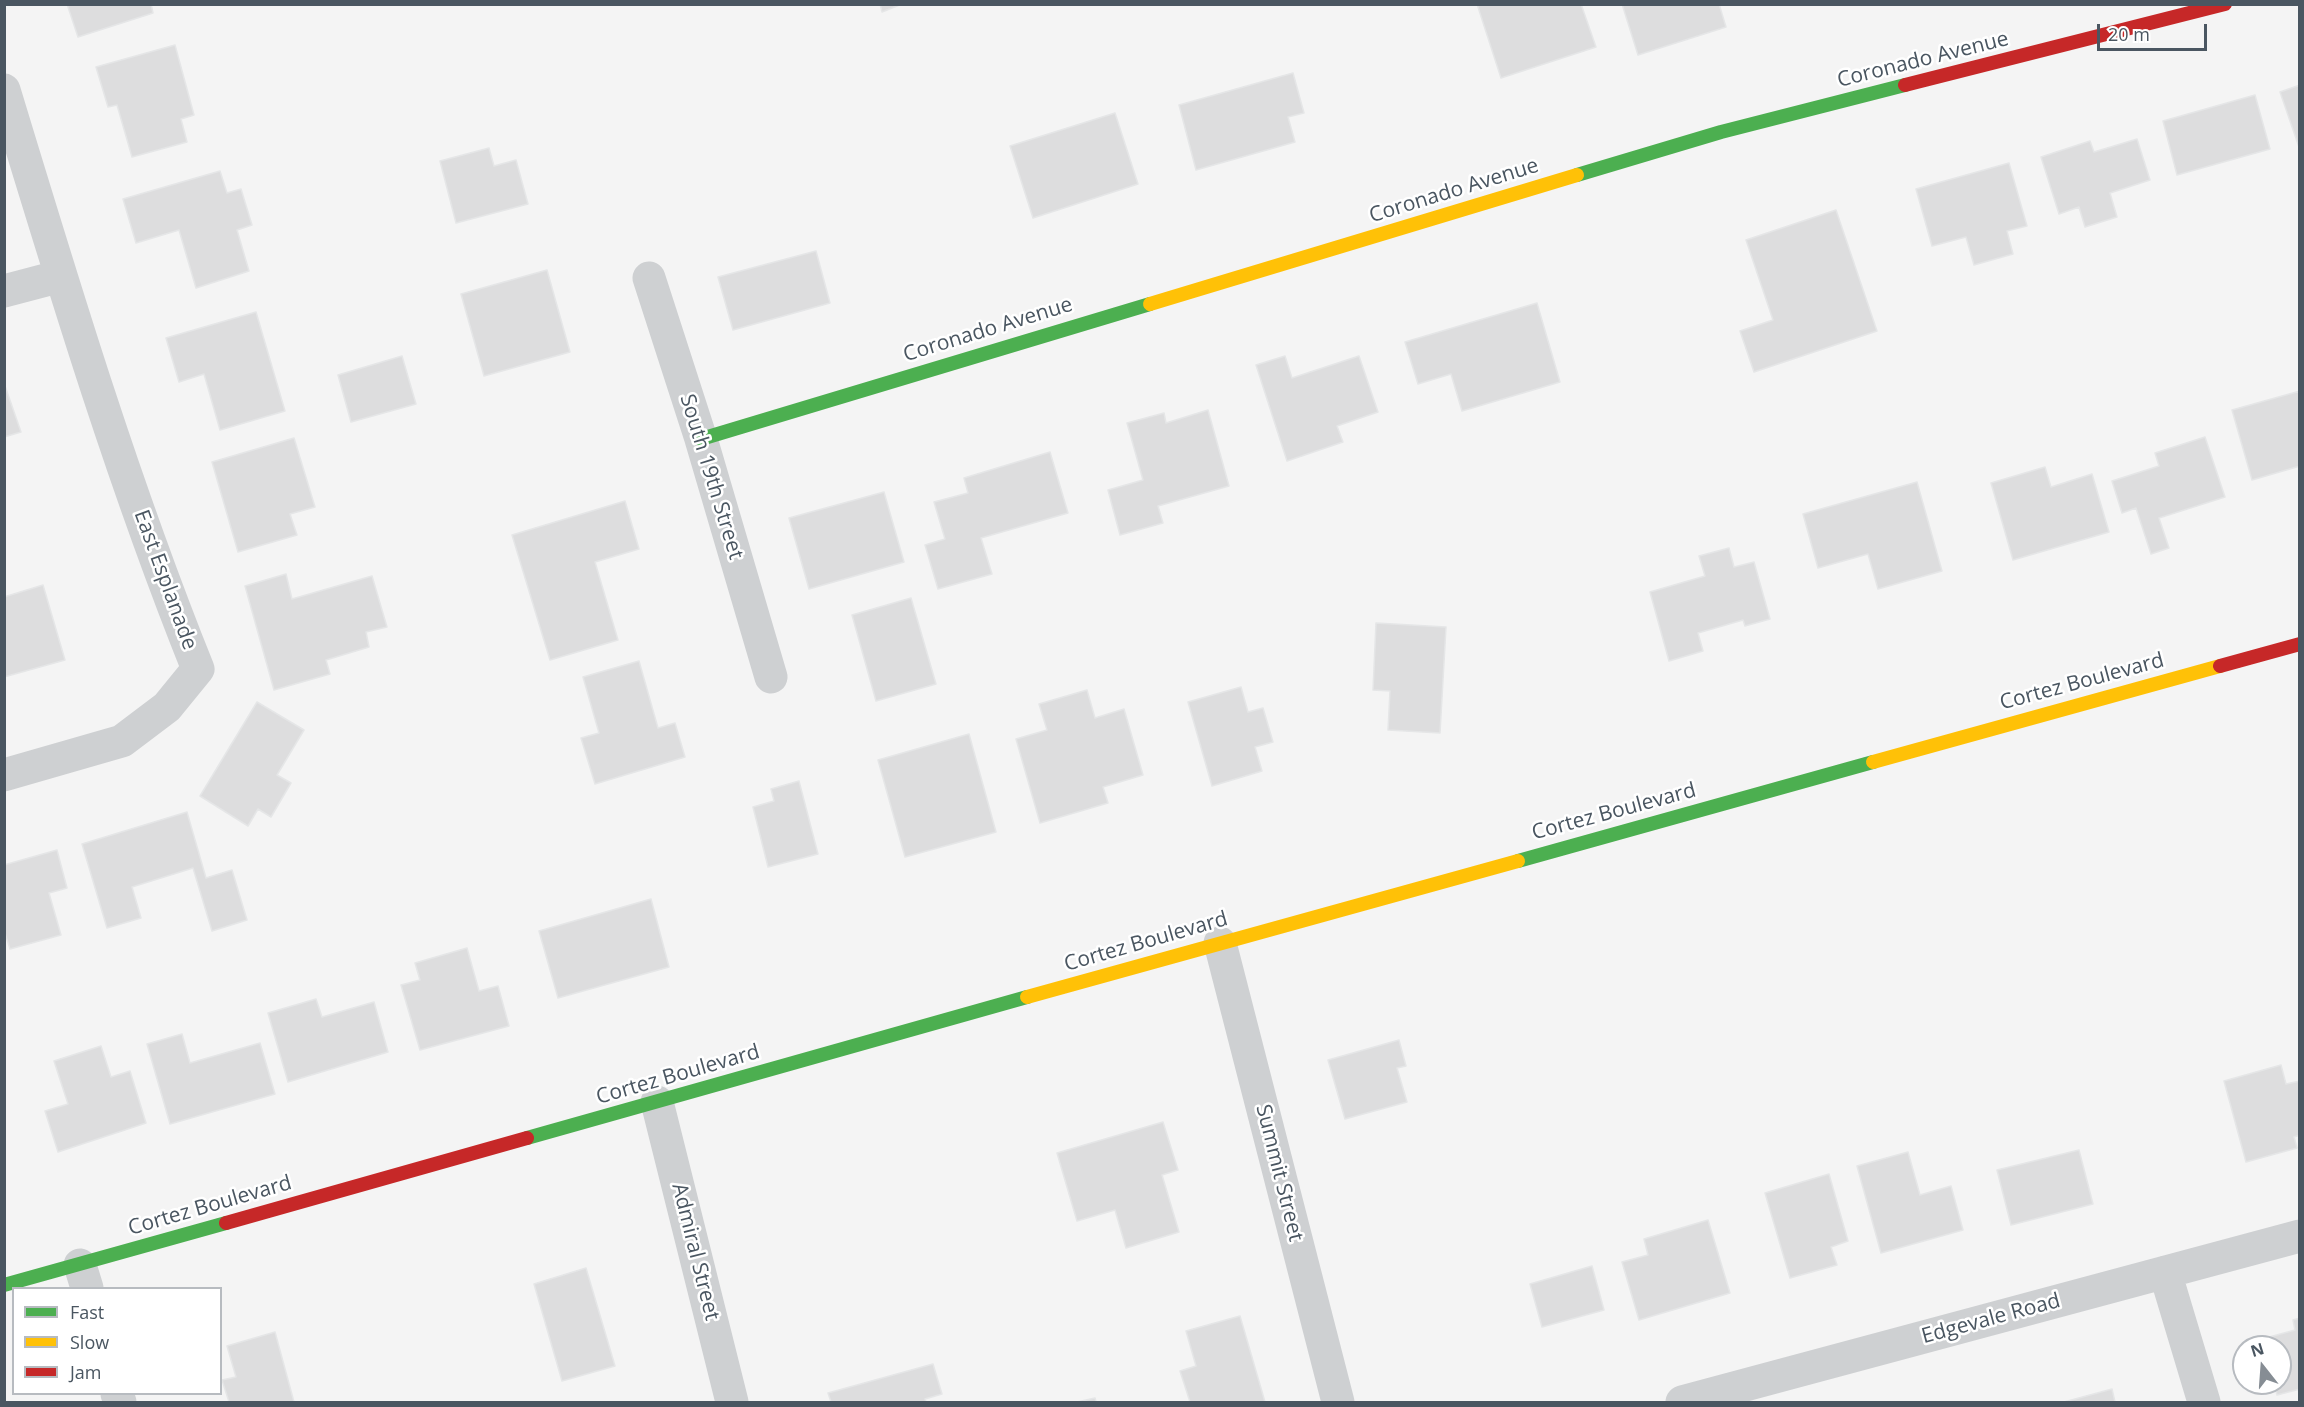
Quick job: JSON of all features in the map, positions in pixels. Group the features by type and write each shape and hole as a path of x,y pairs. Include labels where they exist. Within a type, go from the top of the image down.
{"street":[{"name":"Coronado Avenue","path":"700,439 1721,132 2225,4"},
{"path":"4,90 61,276 4,291"},
{"name":"East Esplanade","path":"4,775 122,741 167,707 198,669 172,604 61,276"},
{"name":"South 19th Street","path":"649,278 771,677"},
{"name":"Cortez Boulevard","path":"4,1285 84,1277 657,1102 1220,942 2300,644"},
{"name":"Summit Street","path":"1220,942 1338,1402"},
{"name":"Admiral Street","path":"657,1102 732,1402"},
{"name":"Edgevale Road","path":"1682,1402 2300,1236"},
{"path":"2165,1272 2204,1402"}],"building":[{"path":"67,4 151,4 153,13 78,37"},
{"path":"880,4 902,4 882,12"},
{"path":"1477,4 1581,4 1596,47 1501,78"},
{"path":"1622,4 1719,4 1726,27 1638,55"},
{"path":"175,45 194,115 181,119 187,142 132,157 117,105 108,107 96,67"},
{"path":"1293,73 1304,113 1288,117 1295,142 1196,170 1179,105"},
{"path":"2300,85 2300,150 2280,92"},
{"path":"2255,95 2270,149 2177,175 2163,121"},
{"path":"1115,113 1138,184 1033,218 1010,146"},
{"path":"2137,139 2150,180 2110,193 2117,217 2085,227 2079,207 2059,214 2041,157 2090,141 2094,152"},
{"path":"489,148 494,166 516,160 528,204 456,223 440,161"},
{"path":"2009,163 2027,226 2007,231 2013,254 1974,265 1966,237 1932,246 1916,189"},
{"path":"220,171 227,193 241,189 252,225 237,230 249,271 196,288 179,230 136,243 123,199"},
{"path":"1836,210 1877,331 1754,372 1740,331 1773,320 1746,240"},
{"path":"816,251 830,303 733,330 718,277"},
{"path":"547,270 570,352 484,376 461,294"},
{"path":"1537,303 1560,382 1462,411 1451,374 1418,384 1405,342"},
{"path":"256,312 285,411 220,430 204,374 179,382 166,338"},
{"path":"402,356 416,404 351,422 338,375"},
{"path":"1285,356 1292,378 1359,356 1378,412 1337,426 1343,442 1287,461 1256,365"},
{"path":"4,383 21,432 4,437"},
{"path":"2300,391 2300,466 2252,480 2232,410"},
{"path":"1208,410 1229,486 1158,506 1163,523 1120,535 1108,490 1143,480 1127,423 1164,413 1166,423"},
{"path":"2205,437 2225,497 2159,518 2169,548 2151,554 2136,508 2122,513 2112,481 2159,466 2155,453"},
{"path":"294,438 315,507 290,514 297,535 238,552 212,462"},
{"path":"1050,452 1068,513 981,538 992,574 938,589 925,545 945,539 934,502 968,493 964,478"},
{"path":"2045,467 2051,487 2092,474 2109,532 2013,560 1991,483"},
{"path":"1917,482 1942,571 1878,589 1868,554 1818,568 1803,514"},
{"path":"884,492 904,562 809,589 789,518"},
{"path":"625,501 639,549 595,562 618,640 550,660 512,535"},
{"path":"1729,548 1734,567 1754,562 1770,619 1745,626 1743,620 1698,633 1703,651 1669,661 1650,592 1705,576 1699,556"},
{"path":"286,574 292,599 372,576 387,627 366,632 369,647 326,660 330,674 274,690 245,586"},
{"path":"43,585 65,660 4,677 4,597"},
{"path":"911,598 936,684 876,701 852,615"},
{"path":"1376,623 1446,627 1440,733 1388,730 1390,691 1373,690"},
{"path":"639,661 658,728 675,723 685,757 595,784 581,738 599,733 583,677"},
{"path":"1241,687 1248,712 1263,708 1273,742 1255,747 1262,771 1212,786 1188,702"},
{"path":"1087,690 1095,718 1124,709 1143,775 1103,787 1108,803 1040,823 1016,739 1047,730 1039,704"},
{"path":"257,702 304,730 277,775 291,783 271,817 258,809 248,826 200,796"},
{"path":"969,734 996,832 905,857 878,760"},
{"path":"799,781 818,854 768,867 753,807 774,801 771,789"},
{"path":"187,812 206,878 232,870 247,920 212,931 193,868 132,887 141,918 107,928 82,844"},
{"path":"57,850 67,888 49,893 61,935 10,949 4,930 4,865"},
{"path":"651,899 669,967 558,998 539,931"},
{"path":"467,948 479,991 498,986 509,1026 420,1050 401,985 420,980 415,963"},
{"path":"316,999 322,1017 374,1002 388,1052 288,1082 268,1013"},
{"path":"182,1034 190,1063 260,1043 275,1094 170,1124 147,1044"},
{"path":"1399,1040 1406,1066 1397,1068 1407,1102 1345,1119 1328,1060"},
{"path":"101,1046 111,1077 130,1071 146,1123 58,1152 45,1111 68,1104 54,1061"},
{"path":"2281,1065 2286,1084 2300,1081 2300,1135 2294,1137 2297,1148 2246,1162 2224,1081"},
{"path":"1163,1122 1178,1170 1162,1175 1179,1232 1126,1248 1115,1210 1077,1221 1057,1153"},
{"path":"2079,1150 2093,1204 2011,1225 1997,1170"},
{"path":"1908,1152 1920,1195 1951,1186 1963,1230 1881,1253 1857,1166"},
{"path":"1829,1174 1848,1241 1831,1247 1837,1265 1790,1278 1765,1193"},
{"path":"1708,1220 1730,1293 1639,1320 1622,1262 1648,1255 1644,1239"},
{"path":"1592,1266 1604,1310 1542,1327 1530,1284"},
{"path":"586,1268 615,1366 562,1381 534,1284"},
{"path":"1240,1316 1265,1402 1190,1402 1180,1371 1196,1366 1186,1331"},
{"path":"2300,1318 2300,1389 2292,1391 2292,1335 2277,1335 2295,1330 2293,1320"},
{"path":"275,1332 294,1402 229,1402 222,1380 236,1377 227,1346"},
{"path":"933,1364 942,1394 925,1399 926,1402 831,1402 828,1393"},
{"path":"2112,1389 2115,1402 2064,1402"},
{"path":"1095,1398 1096,1402 1077,1402"}],"traffic: fast":[{"path":"1577,175 1721,132 1905,85"},
{"path":"701,439 1150,304"},
{"path":"1518,861 1873,762"},
{"path":"527,1138 1027,997"},
{"path":"4,1285 226,1223"}],"traffic: slow":[{"path":"1150,304 1577,175"},
{"path":"1873,762 2220,666"},
{"path":"1027,997 1518,861"}],"traffic: jam":[{"path":"1905,85 2225,4"},
{"path":"2220,666 2300,644"},
{"path":"226,1223 527,1138"}]}
